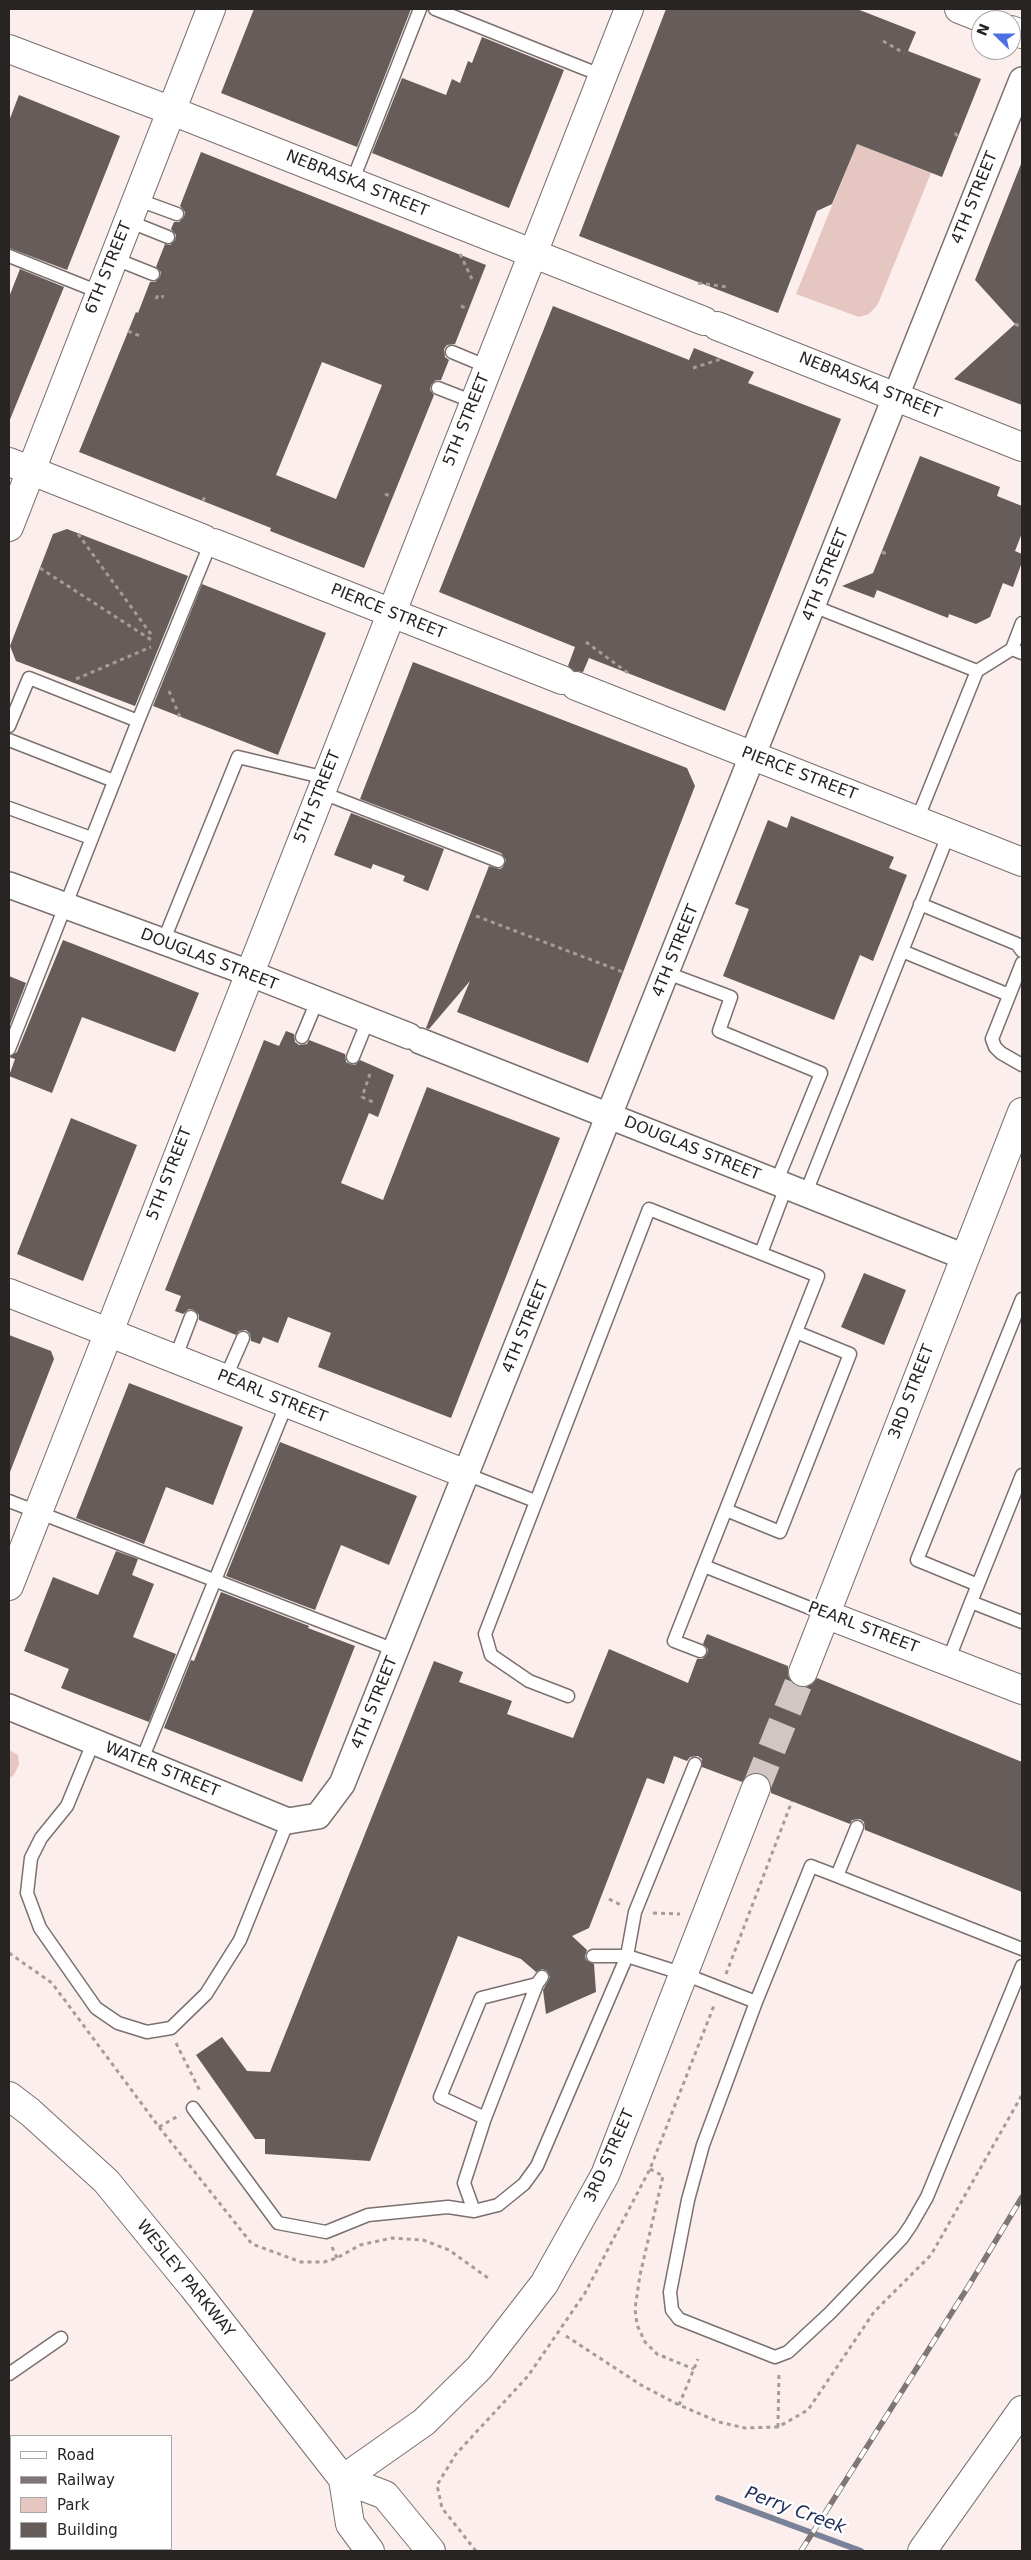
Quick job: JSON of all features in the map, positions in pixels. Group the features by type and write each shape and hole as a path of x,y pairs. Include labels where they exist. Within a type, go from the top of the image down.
{"main road":[{"name":"6TH STREET","path":"9,527 20,466 99,292 212,9"},
{"name":"5TH STREET","path":"11,1575 534,254 629,9"},
{"path":"959,9 971,14"},
{"name":"NEBRASKA STREET","path":"9,49 172,111 1022,447"},
{"name":"PIERCE STREET","path":"20,466 1022,862"},
{"name":"3RD STREET","path":"803,1672 1022,1116"},
{"name":"PEARL STREET","path":"9,1293 466,1474"},
{"name":"PEARL STREET","path":"825,1614 1022,1690"},
{"name":"3RD STREET","path":"343,2479 424,2422 479,2368 544,2284 605,2174 756,1788"},
{"name":"WESLEY PARKWAY","path":"9,2080 20,2104 106,2181 343,2479 350,2524 370,2551"},
{"path":"924,2549 1022,2410"},
{"path":"343,2479 385,2495 431,2551"}],"street":[{"name":"4TH STREET","path":"288,1821 318,1816 342,1784 668,973 1022,80"},
{"name":"DOUGLAS STREET","path":"9,885 249,973 965,1257"},
{"name":"WATER STREET","path":"9,1707 288,1821"}],"lane":[{"path":"352,182 420,9"},
{"path":"435,9 602,76"},
{"path":"132,210 177,214"},
{"path":"132,210 168,237"},
{"path":"9,256 99,292"},
{"path":"112,258 153,274"},
{"path":"452,352 488,367"},
{"path":"438,388 474,402"},
{"path":"9,1049 210,541"},
{"path":"814,606 977,671"},
{"path":"916,820 977,671 1017,651 1022,623"},
{"path":"9,726 29,678 138,721"},
{"path":"9,740 114,781"},
{"path":"163,942 238,757 323,785 498,861"},
{"path":"9,808 91,838"},
{"path":"761,1253 789,1188 902,951 948,833"},
{"path":"920,904 1017,944 1022,951"},
{"path":"902,951 1009,995"},
{"path":"1022,963 992,1039 995,1047 1001,1053 1022,1065"},
{"path":"668,973 731,997 719,1031 821,1074 789,1188"},
{"path":"302,1037 317,1001"},
{"path":"353,1057 368,1020"},
{"path":"568,1696 529,1681 491,1655 484,1634 649,1208 818,1276 674,1641 700,1651"},
{"path":"978,1585 917,1560 1022,1299"},
{"path":"175,1359 191,1317"},
{"path":"726,1510 780,1532 850,1354 796,1332"},
{"path":"225,1379 243,1338"},
{"path":"141,1762 287,1403"},
{"name":"PEARL STREET","path":"466,1474 535,1501"},
{"path":"948,1661 1022,1475"},
{"path":"9,1501 395,1650"},
{"name":"PEARL STREET","path":"704,1566 825,1614"},
{"path":"971,1602 1022,1622"},
{"path":"94,1743 67,1806 41,1838 32,1858 27,1893 40,1928 96,2008 118,2023 147,2032 171,2028 206,1994 240,1940 288,1821"},
{"path":"193,2108 278,2223 326,2232 368,2214 448,2207 474,2211 498,2205 524,2184 537,2166 627,1956 636,1912 695,1764"},
{"path":"836,1876 856,1827"},
{"path":"1022,1949 811,1866 756,2002 703,2145 688,2200 670,2292 672,2310 678,2319 775,2357 788,2352 830,2313 902,2238 911,2225 930,2190 1022,1966"},
{"path":"593,1956 627,1956 684,1974 756,2002"},
{"path":"474,2211 464,2183 484,2118 539,1980 481,1998 440,2097 484,2118"},
{"path":"9,2374 61,2338"}],"path":[{"path":"883,41 904,53"},
{"path":"955,133 958,137"},
{"path":"460,254 472,279"},
{"path":"698,282 728,287"},
{"path":"156,299 158,295 164,297"},
{"path":"461,306 468,309"},
{"path":"1015,324 1022,327"},
{"path":"128,331 140,336"},
{"path":"693,368 721,359"},
{"path":"203,501 206,494"},
{"path":"385,494 393,497"},
{"path":"78,534 158,644"},
{"path":"882,552 887,554"},
{"path":"40,568 158,644"},
{"path":"586,642 628,673"},
{"path":"71,682 158,644"},
{"path":"169,691 180,717"},
{"path":"476,916 622,972"},
{"path":"370,1074 362,1097 373,1102"},
{"path":"159,2127 193,2108 203,2097 178,2048 171,2028"},
{"path":"650,2170 664,2176 640,2275 634,2309 637,2324 645,2342 657,2354 694,2369"},
{"path":"679,2405 698,2359"},
{"path":"778,2427 779,2370"}],"green space":[{"path":"857,144 931,173 878,304 869,314 859,317 796,294"},
{"path":"9,1750 18,1755 19,1765 13,1776 9,1778"}],"building":[{"path":"254,9 411,9 357,147 221,93"},
{"path":"666,9 857,9 916,32 908,51 981,79 942,177 857,144 832,204 817,211 778,313 579,236"},
{"path":"482,37 564,70 509,208 372,153 402,78 446,95 452,79 460,83 468,61 472,63"},
{"path":"19,95 120,136 67,270 9,248 9,121"},
{"path":"201,152 486,265 455,344 447,345 444,349 445,357 449,360 441,380 436,380 431,385 430,390 434,395 364,568 270,531 271,528 79,452 136,312 138,313 150,282 155,282 160,277 161,272 156,267 165,244 170,245 175,240 176,235 171,229 174,222 179,222 184,217 185,212 180,206","holes":["322,362 382,385 336,499 276,475"]},
{"path":"1021,164 1022,405 954,379 1015,324 975,280"},
{"path":"20,269 64,287 9,422 9,297"},
{"path":"553,306 689,360 694,348 754,372 748,383 841,419 725,711 589,658 583,672 574,671 568,666 575,647 439,592"},
{"path":"920,456 1000,487 997,496 1022,506 1022,533 1015,551 1022,554 1022,562 1013,587 1003,583 990,617 976,624 949,614 948,618 877,590 874,598 842,586 873,573"},
{"path":"67,529 188,576 135,706 16,661 10,646 53,534"},
{"path":"202,584 326,633 278,755 153,706"},
{"path":"413,662 687,768 695,786 588,1063 457,1012 470,981 429,1029 426,1028 489,866 500,869 506,860 501,853 360,799"},
{"path":"351,813 444,849 428,891 403,881 405,876 373,864 371,869 334,855"},
{"path":"791,816 894,857 889,868 907,875 873,961 860,955 834,1020 723,976 749,909 735,904 768,820 787,828"},
{"path":"63,940 199,993 175,1052 82,1017 52,1093 9,1076 15,1059 9,1057 17,1052"},
{"path":"9,976 26,983 9,1027"},
{"path":"286,1031 294,1034 295,1042 299,1045 307,1044 309,1040 345,1054 346,1062 350,1064 355,1065 360,1060 394,1075 378,1117 369,1113 341,1183 383,1200 427,1087 560,1138 451,1418 318,1367 331,1333 288,1317 278,1343 263,1337 260,1344 251,1341 250,1334 246,1330 239,1331 236,1335 199,1320 199,1315 194,1310 189,1309 183,1314 175,1311 181,1296 165,1290 264,1040 279,1046"},
{"path":"71,1118 137,1145 83,1281 17,1254"},
{"path":"864,1273 906,1290 884,1345 841,1327"},
{"path":"9,1335 51,1351 54,1359 10,1472"},
{"path":"129,1383 243,1427 213,1505 166,1487 144,1544 76,1518"},
{"path":"280,1442 417,1496 389,1565 341,1545 315,1610 226,1576"},
{"path":"116,1551 138,1559 132,1575 154,1584 133,1637 176,1654 149,1722 61,1688 69,1669 24,1651 53,1577 98,1595"},
{"path":"221,1592 355,1646 302,1782 164,1728 191,1660 194,1661"},
{"path":"707,1634 788,1666 788,1675 797,1686 806,1687 817,1678 1022,1762 1022,1892 865,1830 864,1822 860,1819 852,1820 850,1824 771,1793 771,1785 762,1774 753,1773 742,1782 702,1767 702,1759 698,1756 690,1757 687,1761 674,1756 664,1784 647,1778 589,1928 572,1936 587,1950 586,1960 594,1964 596,1992 546,2014 543,1990 550,1977 547,1971 542,1969 536,1972 521,1959 458,1936 370,2161 265,2154 265,2139 255,2139 196,2055 222,2037 247,2071 270,2072 434,1661 463,1672 459,1682 512,1701 507,1714 573,1738 609,1649 688,1683 697,1659 702,1659 707,1654 708,1649 703,1644"}],"waterway":[{"name":"Perry Creek","path":"718,2498 861,2551"}],"tunnel":[{"path":"756,1788 803,1672"}],"railway":[{"path":"801,2551 968,2287 1022,2197"}]}
